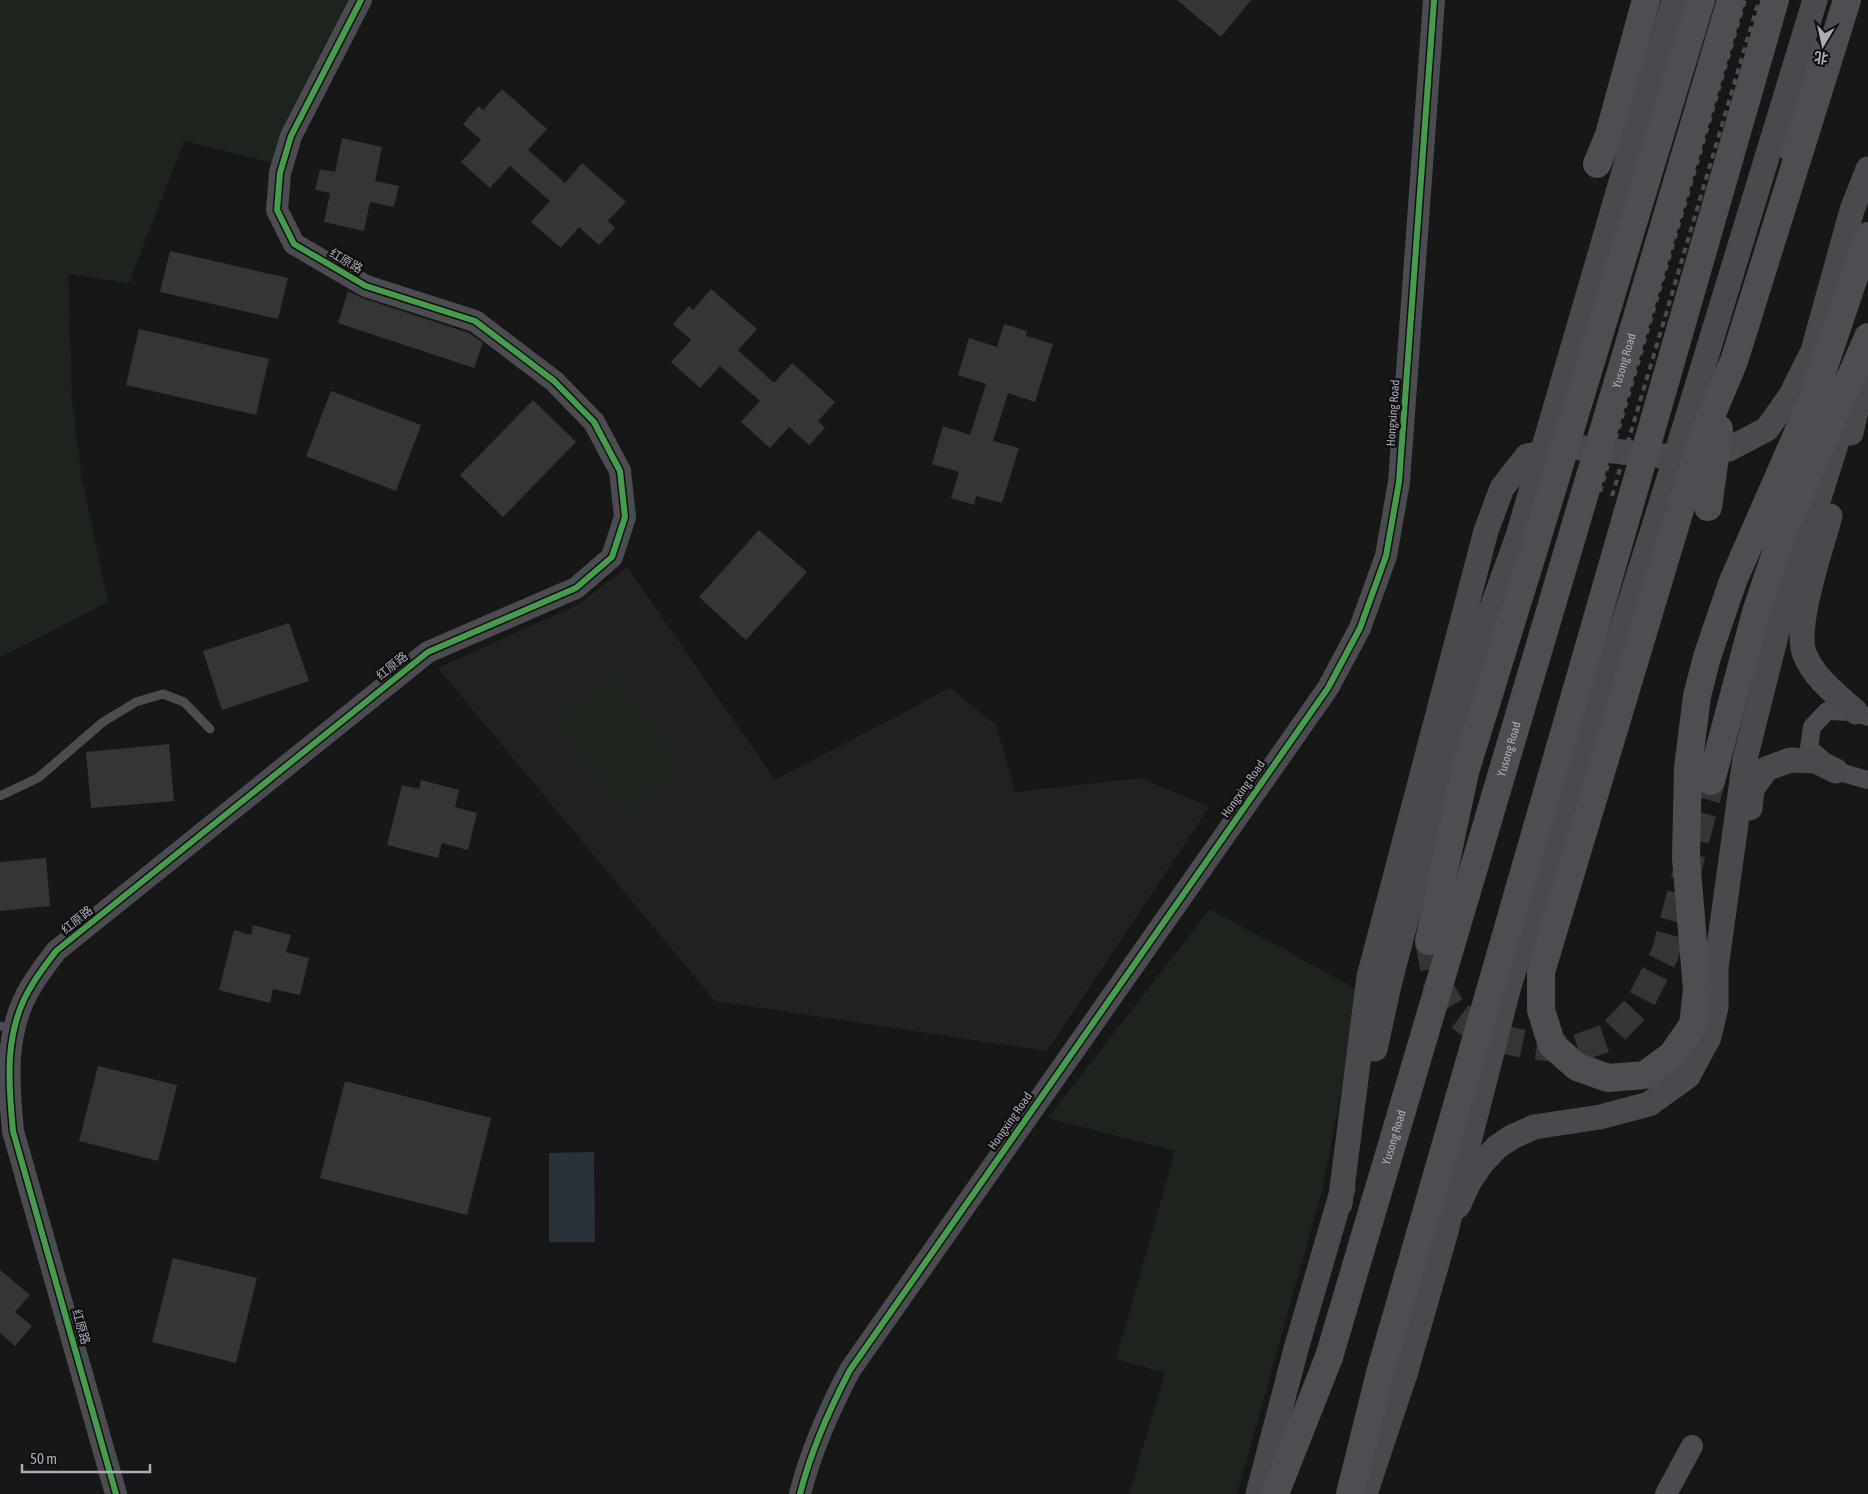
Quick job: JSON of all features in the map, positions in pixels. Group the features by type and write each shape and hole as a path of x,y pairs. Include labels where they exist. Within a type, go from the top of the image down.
{"highway":[{"path":"1597,164 1609,135 1646,0"},
{"path":"1660,135 1674,0"},
{"path":"1429,941 1465,772 1528,538 1660,135 1701,0"},
{"name":"Yusong Road","path":"1275,1494 1330,1358 1731,0"},
{"path":"1350,1494 1393,1374 1775,0"},
{"path":"1708,507 1718,438 1734,361 1847,0"},
{"path":"1771,240 1794,134 1813,8"},
{"path":"1734,361 1672,502 1541,972 1541,1010 1552,1046 1577,1066 1608,1078 1645,1075 1672,1055 1693,1024 1697,990 1686,858 1688,768 1697,696 1710,648 1730,589 1814,396 1868,236"},
{"path":"1710,781 1756,612 1783,532 1868,337"}],"main road":[{"path":"1609,135 1674,0"},
{"path":"1379,981 1449,755 1489,616 1528,538 1674,0"},
{"path":"1445,1235 1509,986 1672,502 1813,8"},
{"path":"1258,1494 1296,1349 1340,1204 1379,981 1486,531 1502,488 1527,456 1572,448 1684,458 1729,449 1767,429 1791,395 1812,351 1852,210 1868,169"},
{"path":"1716,1007 1716,968 1745,759 1779,624 1868,344"},
{"path":"1862,714 1822,682 1804,654 1802,624 1846,456 1868,355"},
{"path":"1365,1494 1393,1374 1445,1235 1469,1182 1497,1147 1534,1127 1600,1117 1649,1104 1688,1076 1709,1037 1730,955 1752,789 1766,769 1790,760 1816,760 1836,772"}],"street":[{"name":"红原路","path":"116,1494 13,1131 8,1077 7,1027 31,986 56,951 428,652 576,588 612,557 626,517 620,472 594,422 554,381 475,321 366,286 294,244 278,210 280,173 291,136 361,0"},
{"name":"Hongxing Road","path":"800,1494 806,1470 826,1416 850,1370 1328,688 1360,628 1386,556 1399,482 1434,0"},
{"path":"1862,714 1827,711 1812,727 1810,748 1836,772 1868,780"},
{"path":"1666,1494 1692,1446"}],"lane":[{"path":"0,796 38,778 103,722 136,702 163,694 184,702 210,728"}],"shaded area":[{"path":"0,0 348,0 281,131 272,163 184,141 129,283 68,274 72,402 82,479 108,602 0,657"},
{"path":"627,567 775,780 950,688 996,725 1015,792 1141,778 1209,807 1047,1051 715,1001 438,668 577,605"},
{"path":"613,673 687,769 625,816 551,720"},
{"path":"1210,909 1360,991 1323,1187 1237,1494 1129,1494 1165,1373 1116,1359 1175,1151 1048,1118"},
{"path":"594,1152 595,1242 549,1242 549,1153"}],"building":[{"path":"1177,0 1251,0 1221,37"},
{"path":"502,89 547,129 528,150 565,183 582,163 626,202 608,221 615,228 599,245 579,227 561,248 531,222 550,201 510,166 490,188 461,162 481,140 463,124 479,106 483,110"},
{"path":"342,138 382,147 375,181 399,186 394,207 370,202 364,231 324,222 330,193 315,190 320,169 335,172"},
{"path":"170,251 288,278 278,319 160,292"},
{"path":"711,289 757,329 738,350 774,383 792,363 835,402 818,421 825,428 809,445 789,427 770,448 741,422 760,401 720,366 700,388 671,362 691,340 673,324 689,306 693,310"},
{"path":"348,291 362,298 469,333 483,343 474,368 338,323"},
{"path":"1004,324 1027,331 1026,336 1053,344 1035,402 1008,393 993,441 1019,448 1002,503 976,496 974,505 951,498 959,472 932,464 943,426 970,435 986,384 958,375 969,338 997,347"},
{"path":"139,329 269,359 256,415 126,385"},
{"path":"331,391 421,425 396,491 306,456"},
{"path":"533,400 576,442 503,517 460,475"},
{"path":"759,530 807,572 746,640 699,597"},
{"path":"289,623 309,681 222,710 203,651"},
{"path":"169,744 174,801 91,808 86,752"},
{"path":"421,780 459,790 455,807 477,813 468,850 442,843 438,858 387,845 402,785 419,789"},
{"path":"46,858 50,906 0,911 0,862"},
{"path":"253,925 291,935 286,952 309,958 300,995 273,989 270,1003 219,990 234,930 251,935"},
{"path":"98,1066 177,1085 158,1161 79,1141"},
{"path":"345,1081 491,1118 467,1215 320,1178"},
{"path":"173,1258 257,1278 236,1363 152,1342"},
{"path":"0,1270 30,1295 15,1312 32,1326 15,1346 0,1333"}],"tunnel":[{"path":"1429,941 1437,984 1454,1012 1486,1036 1529,1045 1572,1050 1609,1037 1639,1005 1665,954 1711,781"}],"railway":[{"path":"1600,492 1745,0"},
{"path":"1612,496 1759,0"}],"cycle path":[{"path":"116,1494 13,1131 9,1074 10,1056 12,1037 23,1002 56,951 428,652 576,588 612,557 625,517 620,471 594,422 554,381 475,321 366,286 294,244 277,210 280,173 291,136 361,0"},
{"path":"800,1494 821,1430 850,1370 1328,688 1360,628 1386,556 1399,482 1434,0"}]}
